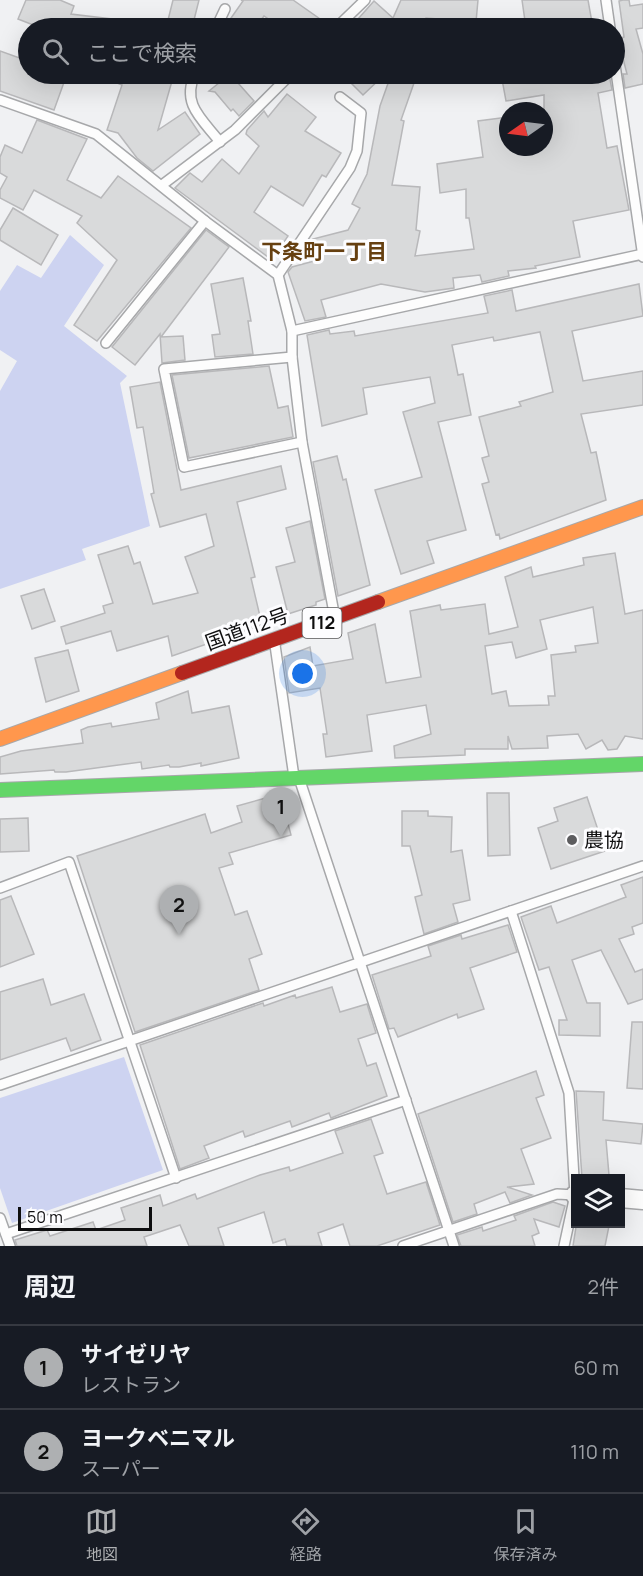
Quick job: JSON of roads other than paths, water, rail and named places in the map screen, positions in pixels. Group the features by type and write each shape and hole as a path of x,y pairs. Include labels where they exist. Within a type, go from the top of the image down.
{"main road":[{"name":"国道112号","path":"0,739 643,507"},
{"path":"0,790 297,780 643,764"}],"street":[{"path":"625,1198 643,1200"}],"lane":[{"path":"346,18 365,0"},
{"path":"606,0 609,18"},
{"path":"221,18 225,9"},
{"path":"190,84 192,106 220,142"},
{"path":"162,185 235,130 281,84"},
{"path":"292,331 643,255 619,84"},
{"path":"278,275 336,193 357,151 362,113 340,97"},
{"path":"0,100 96,134 205,221 278,275 292,331 292,357 302,442 335,618"},
{"path":"106,343 205,221"},
{"path":"292,357 164,369 184,467 302,442"},
{"path":"274,640 297,780 361,963 454,1246"},
{"path":"0,888 69,862 176,1178"},
{"path":"0,1085 643,866"},
{"path":"511,911 569,1093 574,1174"},
{"path":"6,1234 406,1100"},
{"path":"403,1246 556,1194 571,1195"},
{"path":"564,1246 571,1214"},
{"path":"0,1218 10,1246"}],"place":[{"name":"サイゼリヤ","path":"281,837"},
{"name":"農協","path":"572,840"},
{"name":"ヨークベニマル","path":"179,935"}],"district":[{"name":"下条町一丁目","path":"324,252"}]}
